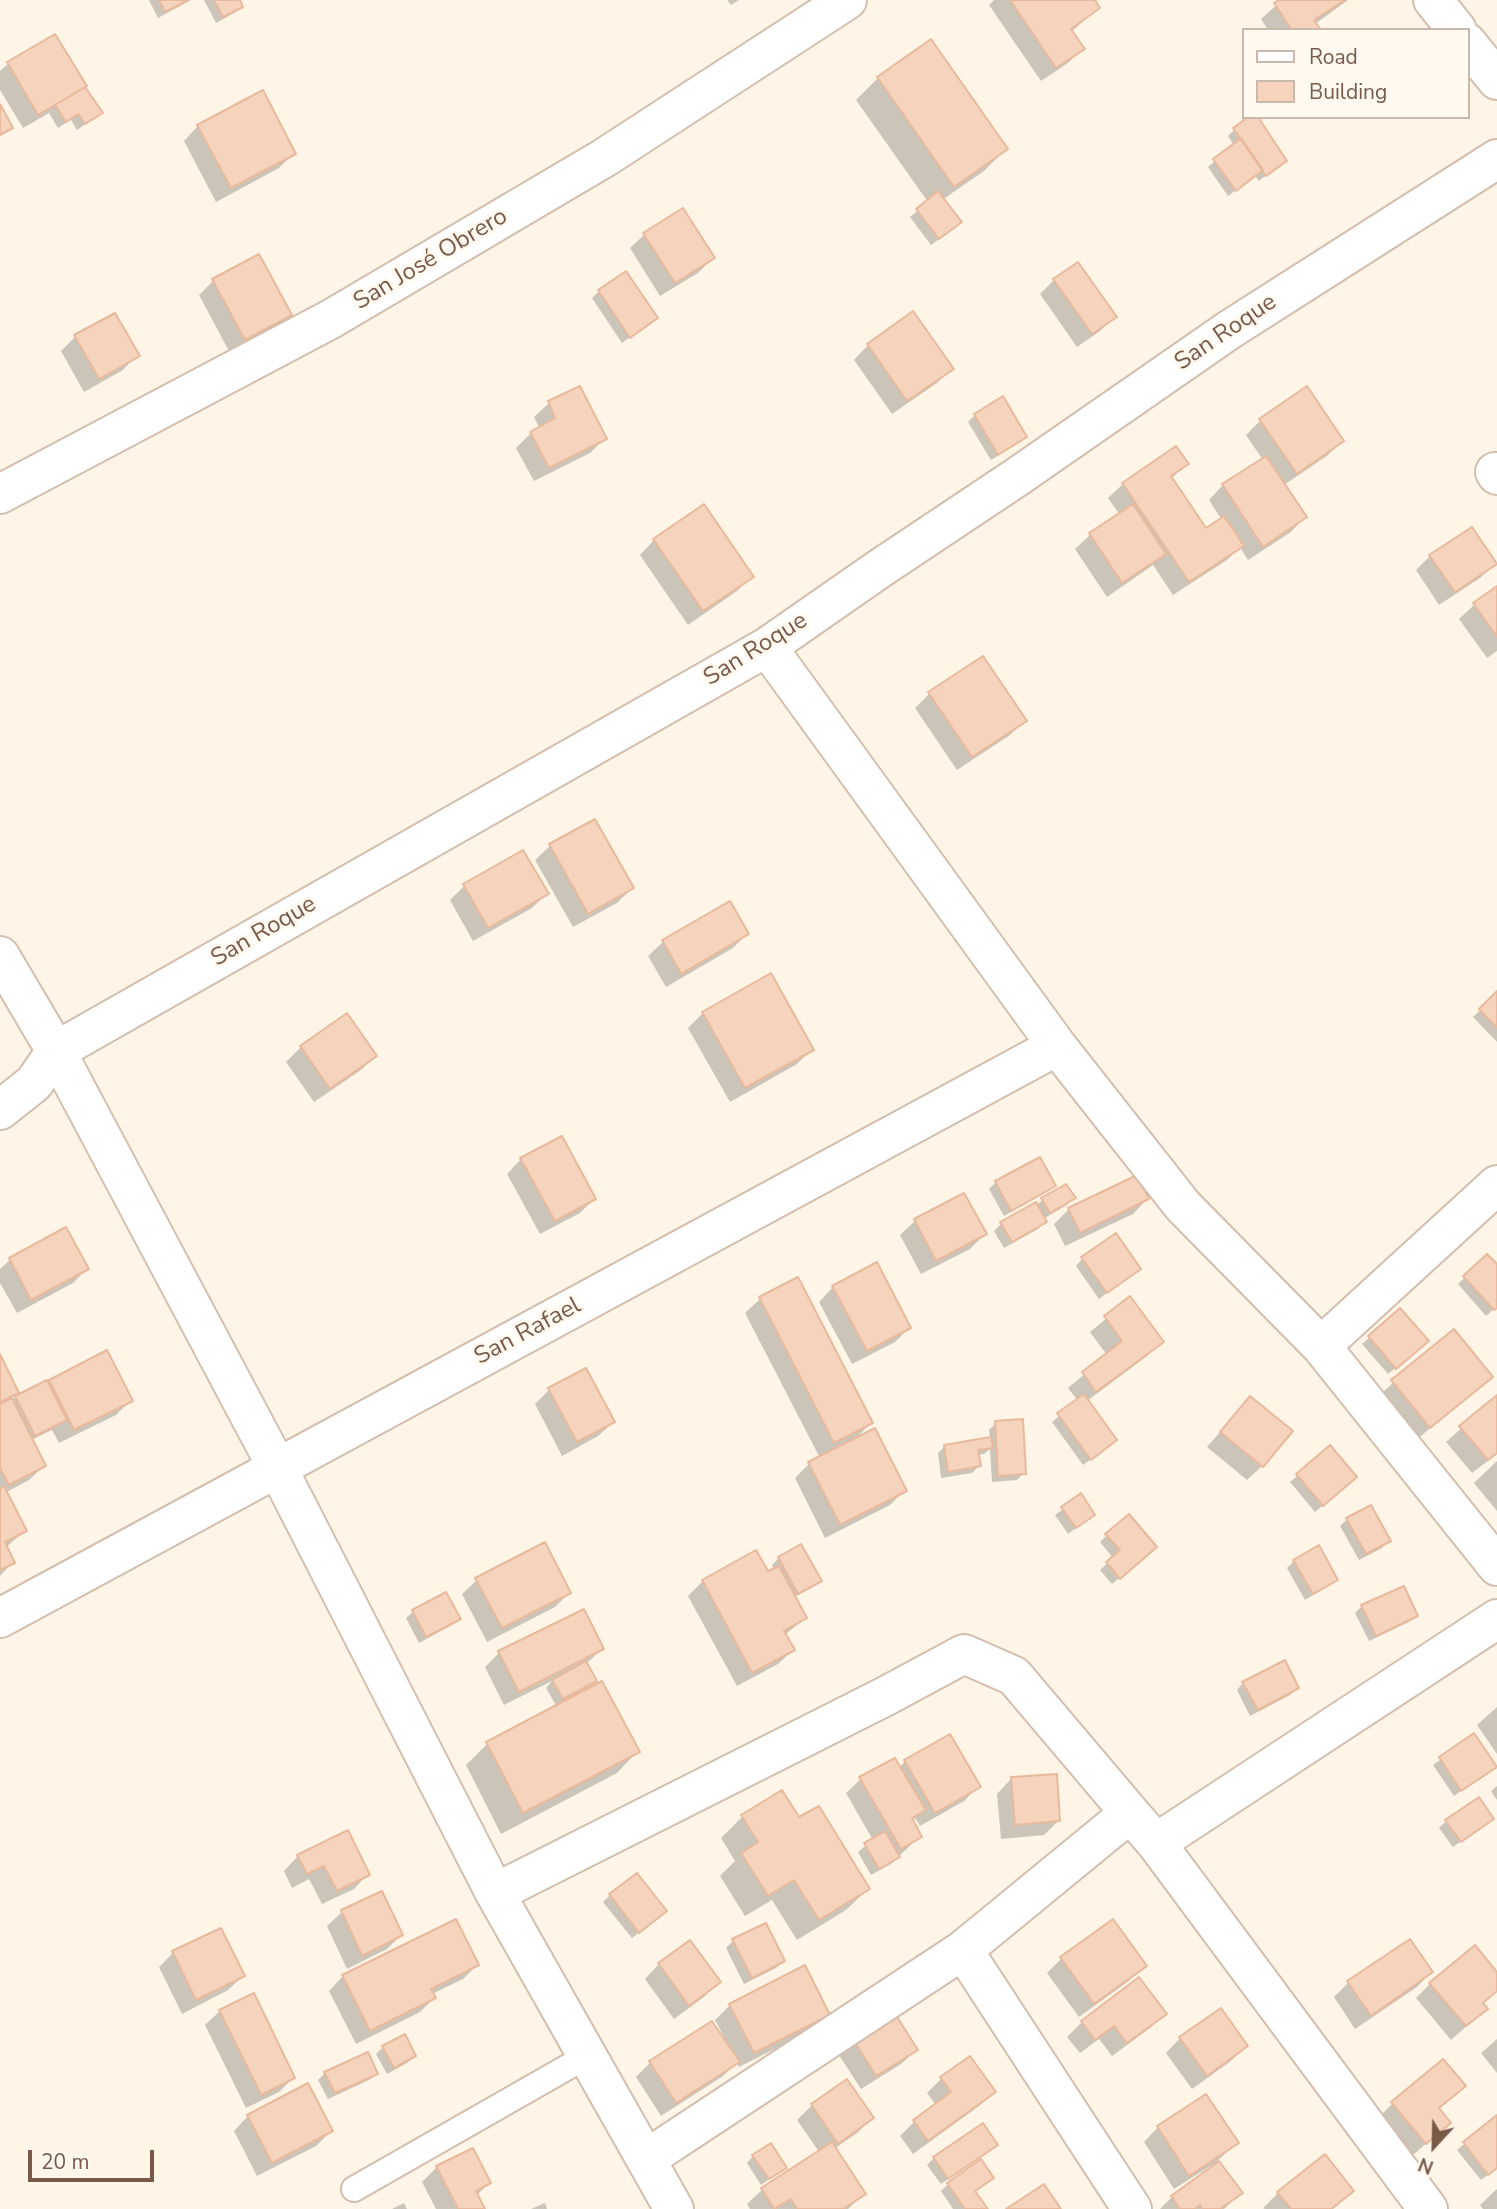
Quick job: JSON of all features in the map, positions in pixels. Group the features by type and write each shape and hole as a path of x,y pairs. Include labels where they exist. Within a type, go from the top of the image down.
{"street":[{"name":"San José Obrero","path":"0,494 331,319 604,158 847,0"},
{"path":"1433,0 1455,28"},
{"path":"1469,45 1497,80"},
{"name":"San Roque","path":"0,1110 34,1083 56,1051 768,646 1229,330 1497,159"},
{"path":"768,646 1057,1046 1183,1206 1321,1346 1497,1566"},
{"path":"0,956 56,1051 277,1467 495,1893 674,2209"},
{"name":"San Rafael","path":"0,1619 1057,1046"},
{"path":"1321,1346 1497,1185"},
{"path":"1156,1843 1497,1619"},
{"path":"495,1893 884,1698 964,1654 1014,1676 1156,1843 1428,2209"},
{"path":"646,2160 963,1950 1130,1813"},
{"path":"963,1950 1132,2209"}],"lane":[{"path":"354,2189 587,2056"}],"building":[{"path":"159,0 188,0 165,12"},
{"path":"214,0 240,0 243,7 223,17"},
{"path":"1010,0 1095,0 1100,8 1071,29 1085,49 1056,68"},
{"path":"1279,0 1345,0 1314,20 1320,28 1291,28 1274,3"},
{"path":"55,34 87,86 38,115 7,62"},
{"path":"931,39 1008,149 954,187 877,77"},
{"path":"85,87 103,113 85,124 78,114 66,122 55,105"},
{"path":"263,90 296,154 231,188 197,125"},
{"path":"0,104 13,128 0,135"},
{"path":"1245,119 1259,119 1287,161 1266,176 1233,128"},
{"path":"1241,138 1263,170 1236,191 1213,159"},
{"path":"938,191 962,222 939,239 916,209"},
{"path":"683,208 715,258 675,283 643,233"},
{"path":"259,254 292,315 245,340 212,279"},
{"path":"1078,262 1117,317 1092,334 1053,279"},
{"path":"626,271 658,318 630,338 598,290"},
{"path":"913,311 954,369 907,401 867,344"},
{"path":"115,313 140,356 99,379 74,335"},
{"path":"580,386 607,439 549,468 530,432 555,418 548,401"},
{"path":"1307,386 1344,441 1297,474 1259,419"},
{"path":"1003,396 1027,437 998,455 974,414"},
{"path":"1176,446 1189,464 1171,476 1206,528 1224,516 1244,546 1189,582 1122,483"},
{"path":"1266,456 1307,517 1263,547 1222,484"},
{"path":"704,504 754,577 703,611 653,539"},
{"path":"1133,504 1166,554 1122,583 1089,533"},
{"path":"1472,527 1497,564 1455,592 1429,555"},
{"path":"1497,586 1497,637 1473,603"},
{"path":"983,656 1027,721 972,757 928,692"},
{"path":"595,819 634,888 588,914 549,844"},
{"path":"523,850 549,894 488,928 463,884"},
{"path":"730,901 749,934 681,974 662,940"},
{"path":"771,973 814,1050 745,1088 702,1012"},
{"path":"1497,991 1497,1028 1479,1009"},
{"path":"347,1013 377,1056 330,1089 300,1046"},
{"path":"562,1136 596,1199 555,1221 520,1158"},
{"path":"1040,1157 1056,1186 1011,1211 995,1181"},
{"path":"1137,1175 1149,1199 1080,1233 1068,1208"},
{"path":"1066,1184 1076,1198 1050,1213 1041,1198"},
{"path":"964,1193 987,1234 936,1261 914,1219"},
{"path":"1036,1202 1047,1222 1012,1242 1000,1222"},
{"path":"66,1227 89,1269 31,1300 9,1258"},
{"path":"1116,1233 1141,1269 1107,1293 1081,1257"},
{"path":"1487,1254 1497,1264 1497,1308 1494,1310 1463,1276"},
{"path":"877,1262 911,1328 867,1351 832,1286"},
{"path":"798,1277 873,1423 834,1443 759,1297"},
{"path":"1130,1296 1164,1342 1096,1392 1082,1372 1122,1341 1104,1316"},
{"path":"1400,1308 1429,1341 1396,1369 1368,1336"},
{"path":"1454,1329 1493,1377 1430,1428 1391,1380"},
{"path":"107,1350 133,1401 74,1430 49,1380"},
{"path":"0,1354 19,1393 0,1402"},
{"path":"586,1368 615,1422 577,1442 548,1388"},
{"path":"47,1380 67,1420 35,1436 15,1396"},
{"path":"1084,1394 1117,1440 1091,1460 1057,1413"},
{"path":"1497,1395 1497,1453 1488,1460 1459,1426"},
{"path":"1250,1396 1293,1431 1263,1467 1220,1432"},
{"path":"12,1398 46,1466 9,1485 0,1468 0,1404"},
{"path":"1023,1419 1026,1474 998,1476 995,1421"},
{"path":"875,1428 907,1491 840,1525 808,1462"},
{"path":"991,1437 993,1448 978,1450 981,1466 948,1472 944,1445"},
{"path":"1330,1445 1357,1477 1323,1506 1296,1474"},
{"path":"4,1486 27,1531 5,1542 15,1563 0,1570 0,1489"},
{"path":"1081,1493 1095,1515 1076,1528 1061,1507"},
{"path":"1371,1505 1391,1541 1366,1554 1346,1518"},
{"path":"1129,1514 1157,1547 1120,1579 1106,1562 1120,1550 1105,1534"},
{"path":"545,1542 571,1593 502,1628 475,1578"},
{"path":"801,1544 822,1581 798,1594 778,1557"},
{"path":"1319,1545 1338,1580 1313,1594 1293,1560"},
{"path":"756,1550 768,1571 779,1566 807,1618 784,1631 795,1650 752,1673 702,1580"},
{"path":"1404,1586 1418,1616 1376,1636 1361,1605"},
{"path":"446,1592 461,1619 426,1637 412,1610"},
{"path":"584,1609 604,1649 519,1692 498,1651"},
{"path":"1285,1660 1299,1688 1258,1710 1242,1682"},
{"path":"586,1661 597,1681 563,1699 552,1680"},
{"path":"602,1681 640,1752 523,1813 486,1742"},
{"path":"1474,1733 1497,1767 1461,1791 1439,1757"},
{"path":"950,1734 981,1787 935,1813 904,1760"},
{"path":"895,1758 926,1810 912,1818 922,1837 901,1849 859,1777"},
{"path":"1057,1774 1060,1821 1015,1825 1011,1777"},
{"path":"782,1790 799,1817 819,1806 870,1889 819,1920 794,1880 768,1896 741,1853 758,1842 741,1815"},
{"path":"1479,1797 1494,1819 1461,1842 1445,1820"},
{"path":"348,1830 370,1875 337,1891 324,1866 307,1874 297,1855"},
{"path":"885,1831 900,1857 879,1869 864,1843"},
{"path":"637,1873 667,1911 639,1933 609,1894"},
{"path":"382,1891 403,1935 362,1956 341,1910"},
{"path":"456,1919 479,1965 431,1989 436,1998 370,2031 342,1975"},
{"path":"1113,1919 1147,1966 1094,2004 1060,1957"},
{"path":"766,1923 785,1961 752,1978 732,1939"},
{"path":"221,1928 245,1976 196,2000 172,1951"},
{"path":"1410,1939 1433,1972 1371,2016 1347,1981"},
{"path":"690,1940 721,1982 689,2006 658,1963"},
{"path":"1475,1945 1497,1972 1497,1991 1483,2003 1488,2009 1466,2026 1429,1983"},
{"path":"805,1965 830,2015 754,2053 729,2004"},
{"path":"1139,1977 1167,2014 1127,2043 1114,2026 1095,2040 1081,2021"},
{"path":"254,1993 295,2078 261,2095 219,2010"},
{"path":"1221,2008 1248,2046 1207,2076 1179,2037"},
{"path":"894,2012 918,2050 876,2076 853,2039"},
{"path":"712,2021 740,2062 676,2103 649,2061"},
{"path":"405,2034 416,2056 394,2068 382,2046"},
{"path":"368,2052 378,2074 335,2093 324,2072"},
{"path":"970,2056 996,2092 928,2141 913,2120 951,2092 940,2077"},
{"path":"1443,2059 1466,2086 1439,2108 1451,2123 1426,2144 1391,2102"},
{"path":"847,2079 874,2118 838,2144 811,2104"},
{"path":"308,2083 333,2131 272,2163 247,2115"},
{"path":"1206,2094 1239,2143 1189,2176 1157,2126"},
{"path":"1497,2115 1497,2168 1488,2175 1463,2142"},
{"path":"983,2123 998,2145 948,2179 933,2157"},
{"path":"832,2142 866,2194 843,2209 797,2209 791,2199 774,2209 761,2188"},
{"path":"771,2143 787,2168 769,2179 752,2155"},
{"path":"473,2148 491,2183 476,2191 485,2209 458,2209 436,2166"},
{"path":"1325,2154 1354,2191 1331,2209 1291,2209 1277,2192"},
{"path":"981,2159 994,2178 975,2191 988,2209 965,2209 947,2183"},
{"path":"1219,2161 1243,2193 1220,2209 1202,2209 1200,2205 1195,2209 1180,2209 1171,2196"},
{"path":"1044,2184 1061,2209 1006,2209"}]}
